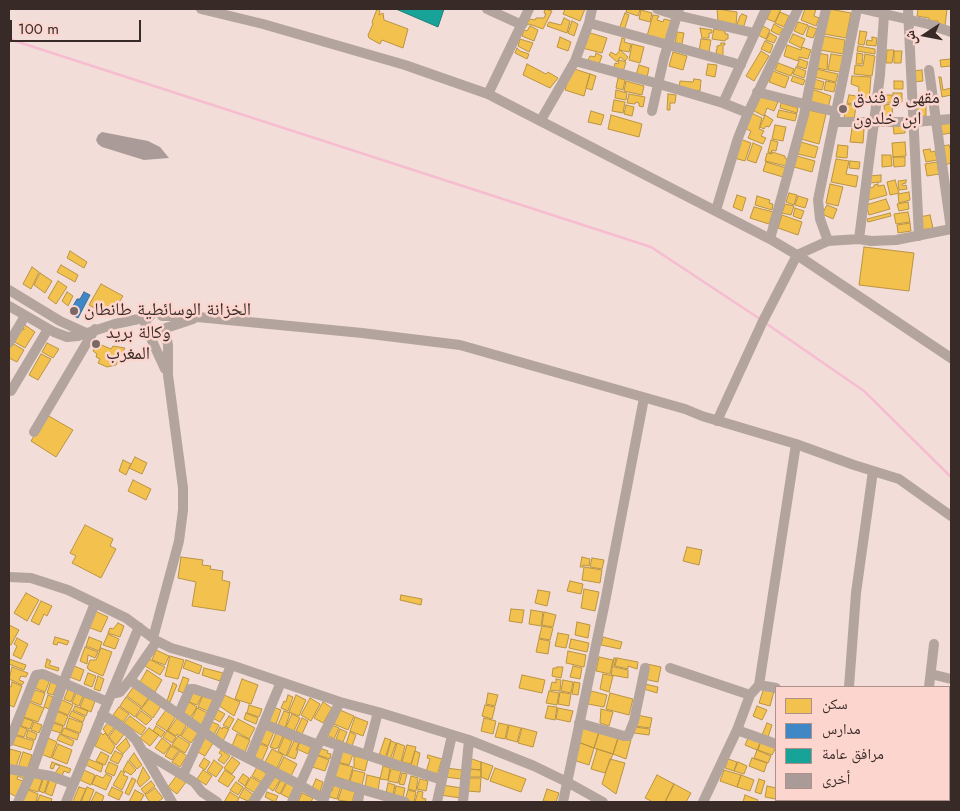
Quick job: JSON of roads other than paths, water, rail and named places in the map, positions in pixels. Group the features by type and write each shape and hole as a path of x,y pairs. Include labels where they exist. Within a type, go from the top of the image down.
{"street":[{"path":"201,9 263,24 405,65 488,94 770,238 951,358"},
{"path":"487,9 522,25"},
{"path":"488,94 530,9"},
{"path":"541,120 575,61 592,9"},
{"path":"657,9 678,12 754,33"},
{"path":"723,103 766,9"},
{"path":"716,210 738,138 748,113 798,9"},
{"path":"770,238 806,105 826,9"},
{"path":"828,241 820,219 818,200 857,9"},
{"path":"863,9 951,32"},
{"path":"908,9 919,236"},
{"path":"652,111 678,12"},
{"path":"859,239 880,75 884,15"},
{"path":"589,22 741,66"},
{"path":"575,61 723,103 748,113"},
{"path":"717,421 763,321 797,255 828,241 859,239 871,241 919,236 951,229 929,70"},
{"path":"757,92 806,105 835,117 873,122 951,120"},
{"path":"9,290 60,321 84,332"},
{"path":"9,306 48,329 67,337 78,336 84,332 116,324 147,325"},
{"path":"147,325 155,314 362,333 460,345 685,409 899,479 951,516"},
{"path":"9,343 25,316"},
{"path":"9,737 36,675 43,674 63,683 110,698 120,692 130,680 155,640 179,541 184,510 183,488 168,375 166,322 162,316"},
{"path":"147,325 155,336 162,333 165,329 199,317"},
{"path":"147,325 168,375"},
{"path":"11,391 48,329"},
{"path":"34,432 95,329"},
{"path":"563,802 605,602 644,398"},
{"path":"702,802 737,730 750,695 759,685 796,444"},
{"path":"849,686 856,594 874,471"},
{"path":"9,577 31,578 68,590 126,618 155,640 171,648 231,665 340,702 469,740 506,754 567,782 603,802"},
{"path":"18,802 31,774 94,603"},
{"path":"66,802 139,627"},
{"path":"929,686 934,644"},
{"path":"183,775 204,732 231,665"},
{"path":"579,723 628,736 634,721 645,668"},
{"path":"670,668 750,695"},
{"path":"931,674 951,679"},
{"path":"130,680 224,746 300,785 323,801 340,746"},
{"path":"249,759 281,682"},
{"path":"759,685 775,688"},
{"path":"179,713 190,689 194,688 219,697"},
{"path":"292,802 340,702"},
{"path":"367,754 378,712"},
{"path":"102,714 127,731 136,740 172,802"},
{"path":"264,724 320,743 340,746 367,754 442,780"},
{"path":"737,730 775,744"},
{"path":"437,802 452,735"},
{"path":"463,802 469,740"},
{"path":"143,752 194,782 202,792 216,802"},
{"path":"9,769 51,776 73,784"},
{"path":"253,802 273,772"},
{"path":"330,780 404,802"},
{"path":"358,802 360,789"}],"waterway":[{"path":"9,39 651,247 760,319"},
{"path":"764,322 864,391 951,477"}],"place":[{"name":"مقهى و فندق ابن خلدون","path":"843,109"},
{"name":"الخزانة الوسائطية طانطان","path":"74,311"},
{"name":"وكالة بريد المغرب","path":"96,344"}]}
